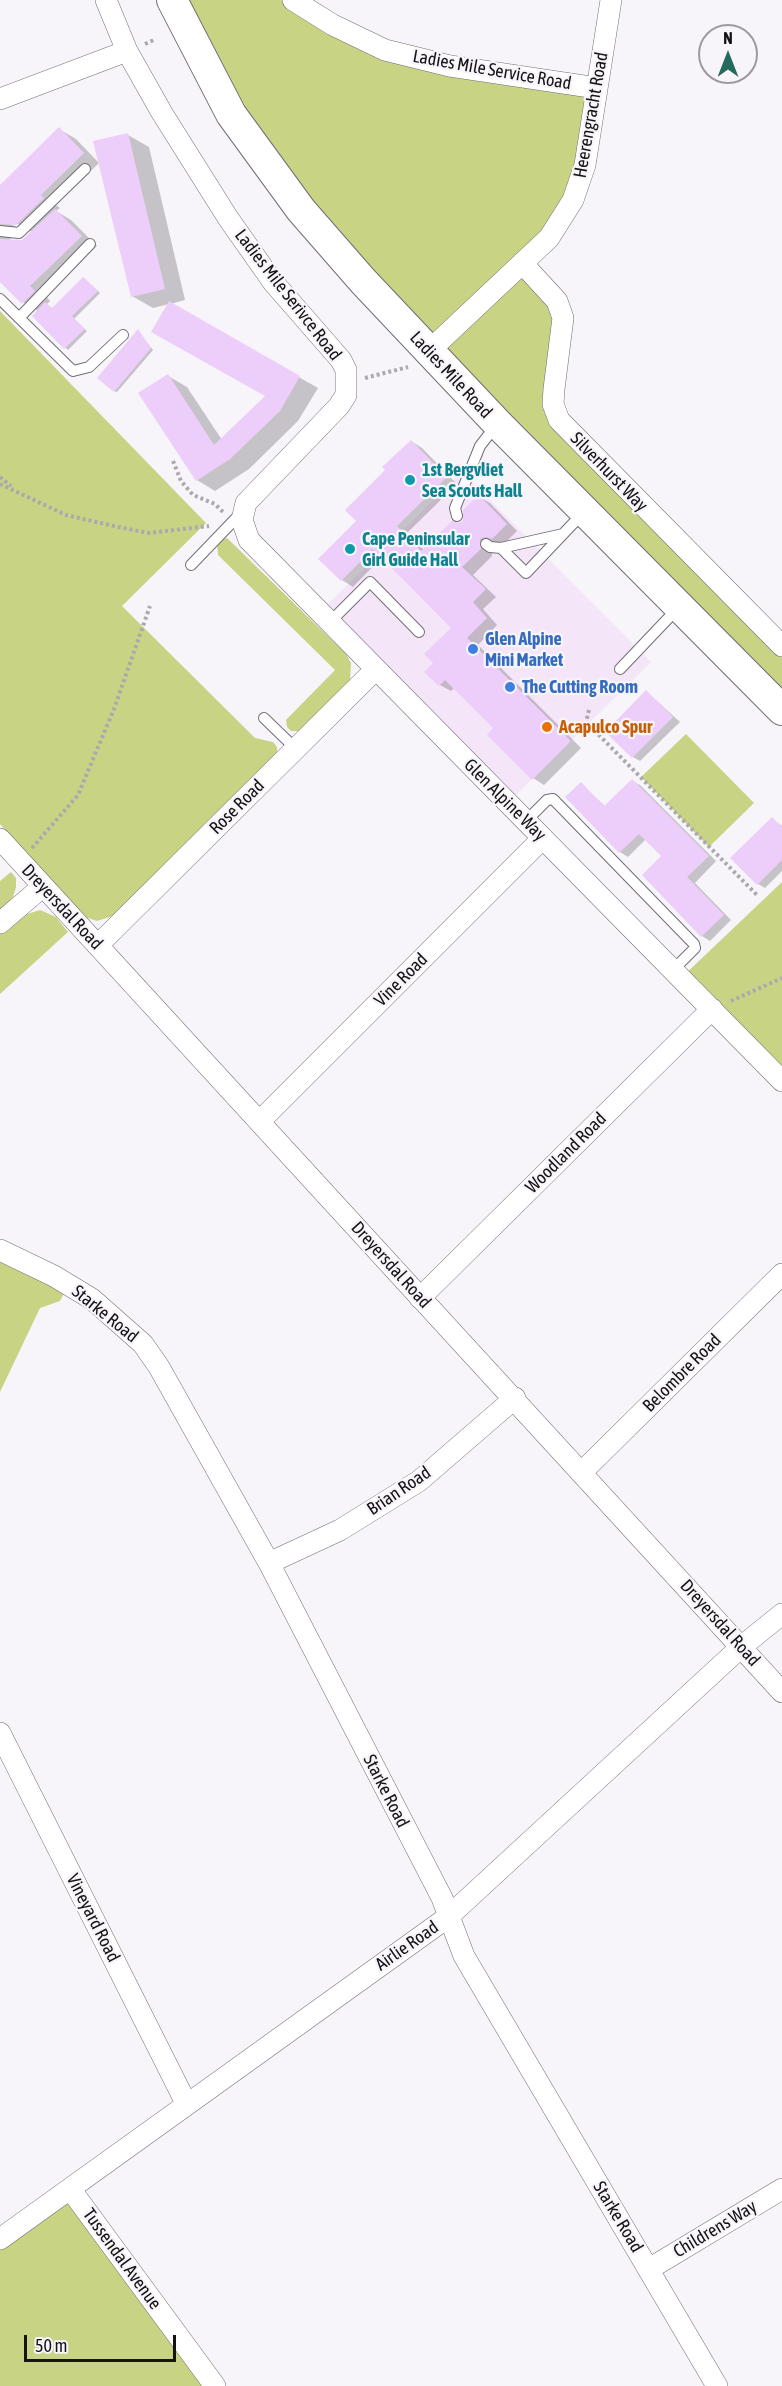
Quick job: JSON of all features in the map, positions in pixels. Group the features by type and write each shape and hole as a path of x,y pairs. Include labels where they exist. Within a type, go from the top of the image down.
{"main road":[{"name":"Ladies Mile Road","path":"172,0 231,114 301,210 363,281 419,359 498,424 573,524 678,608 782,710"}],"street":[{"name":"Ladies Mile Serivce Road","path":"106,0 127,51 162,113 228,218 273,282 341,360 348,382 346,395 339,406 251,495 238,517"},
{"name":"Ladies Mile Service Road","path":"293,0 333,25 385,50 450,66 597,88"},
{"name":"Heerengracht Road","path":"419,359 549,238 573,200 585,165 611,0"},
{"path":"0,99 127,51"},
{"name":"Silverhurst Way","path":"522,263 557,301 563,318 553,404 559,420 782,646"},
{"name":"Glen Alpine Way","path":"238,517 249,540 782,1081"},
{"name":"Rose Road","path":"98,945 376,669"},
{"name":"Vine Road","path":"260,1121 543,838"},
{"name":"Dreyersdal Road","path":"0,839 420,1298 515,1398 782,1692"},
{"path":"0,923 42,887"},
{"name":"Woodland Road","path":"420,1298 712,1009"},
{"name":"Starke Road","path":"0,1250 54,1276 92,1299 143,1344 159,1367 269,1563 437,1888 464,1956 717,2386"},
{"name":"Belombre Road","path":"582,1472 782,1274"},
{"name":"Brian Road","path":"269,1563 340,1530 419,1481 515,1398"},
{"name":"Airlie Road","path":"0,2239 71,2190 186,2103 448,1917 741,1647 782,1614"},
{"name":"Vineyard Road","path":"0,1733 186,2103"},
{"name":"Tussendal Avenue","path":"71,2190 215,2386"},
{"name":"Childrens Way","path":"649,2269 782,2190"}],"lane":[{"path":"0,231 19,233 85,169"},
{"path":"19,318 90,244"},
{"path":"0,299 73,371 89,367 123,335"},
{"path":"457,516 455,508 480,446 498,424"},
{"path":"191,565 238,517"},
{"path":"501,548 526,573 573,524"},
{"path":"486,544 490,548 501,548 573,524"},
{"path":"330,622 370,582 419,632"},
{"path":"620,669 678,608"},
{"path":"264,718 296,749"},
{"path":"526,821 547,800 553,799 694,944 695,948 673,970"}],"path":[{"path":"348,382 419,359"},
{"path":"173,461 181,481 193,495 238,517"},
{"path":"0,477 13,488"},
{"path":"0,484 13,488 66,515 149,533 238,517"},
{"path":"20,862 78,795 114,710 150,606"},
{"path":"589,710 586,722 758,896"},
{"path":"712,1009 782,978"}],"shaded area":[{"path":"462,472 651,662 508,803 320,612"}],"green space":[{"path":"172,0 293,0 385,50 597,88 585,165 522,263 557,301 553,404 782,646 782,710 301,210"},
{"path":"0,311 206,523 122,606 255,738 273,742 277,747 277,752 113,916 97,921 82,916 0,824"},
{"path":"227,538 346,654 351,663 350,681 299,731 291,731 287,727 286,720 335,670 218,555 217,542"},
{"path":"686,734 754,803 709,847 641,777"},
{"path":"11,872 16,878 16,887 13,897 0,910 0,881"},
{"path":"782,882 782,1081 681,978"},
{"path":"40,910 56,917 68,932 0,994 0,934 21,916"},
{"path":"0,1261 64,1293 60,1301 40,1308 0,1392"},
{"path":"71,2193 215,2386 0,2386 0,2240"}],"building":[{"path":"59,127 84,153 41,195 44,198 16,225 0,224 0,185"},
{"path":"128,133 165,289 131,297 93,141"},
{"path":"55,209 82,236 30,286 35,291 22,304 0,282 0,239 22,240"},
{"path":"83,277 98,291 72,316 85,329 64,349 32,316 45,302 52,308"},
{"path":"169,301 300,376 280,411 230,459 196,481 138,393 168,374 214,445 265,396 151,332"},
{"path":"138,329 151,348 114,392 97,378"},
{"path":"411,440 447,477 397,526 421,551 452,521 458,523 463,521 463,510 479,495 507,524 492,539 486,537 480,539 481,549 462,567 486,589 473,602 487,618 467,638 571,741 532,780 487,735 493,728 445,680 439,686 424,672 433,663 424,654 451,628 373,549 341,581 318,559 356,521 345,510 385,470 382,467"},
{"path":"646,690 673,717 632,758 605,732"},
{"path":"632,779 709,856 687,877 724,915 701,937 642,875 661,856 639,834 619,853 565,797 581,782 604,806"},
{"path":"772,817 782,827 782,860 757,885 730,858"}],"place":[{"name":"1st Bergvliet Sea Scouts Hall","path":"410,480"},
{"name":"Cape Peninsular Girl Guide Hall","path":"350,549"},
{"name":"Glen Alpine Mini Market","path":"473,649"},
{"name":"The Cutting Room","path":"510,687"},
{"name":"Acapulco Spur","path":"547,727"}]}
